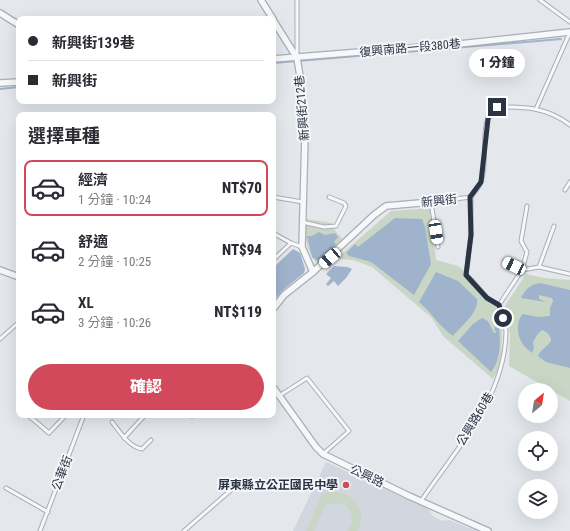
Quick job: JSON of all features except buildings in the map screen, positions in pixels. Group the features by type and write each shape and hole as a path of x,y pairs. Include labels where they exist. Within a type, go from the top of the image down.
{"street":[{"name":"新興街212巷","path":"261,0 271,16"},
{"path":"0,13 16,23"},
{"name":"新興街212巷","path":"276,24 297,58 305,136 302,247 313,272"},
{"name":"復興南路一段380巷","path":"276,59 570,32"},
{"path":"0,83 16,82"},
{"name":"新興街","path":"276,305 284,295 313,272 374,215 386,206 431,202"},
{"path":"0,270 16,276"},
{"name":"公興路","path":"276,392 316,447 323,454 420,501 488,531"}],"lane":[{"path":"297,0 297,58"},
{"path":"540,0 570,22"},
{"path":"536,109 570,32"},
{"name":"新興街","path":"431,202 470,197 481,182 484,167 486,129 492,109 497,107 536,109 552,113 570,125"},
{"path":"565,190 570,182"},
{"path":"470,197 471,235 466,275 487,298 499,305 522,270 527,252 521,241 527,206"},
{"path":"276,198 303,202"},
{"path":"302,222 324,227 336,226 346,206 344,203 329,198"},
{"path":"431,202 438,247"},
{"path":"539,267 554,226"},
{"path":"276,234 291,243 302,247"},
{"path":"276,257 291,243"},
{"path":"505,262 522,270 539,267 570,274"},
{"name":"公興路60巷","path":"420,501 473,428 488,402 501,370 506,331 499,305"},
{"path":"0,339 16,325"},
{"path":"279,396 307,378 349,431 323,454"},
{"path":"31,418 48,433 63,418"},
{"name":"公華街","path":"40,531 83,418"},
{"path":"124,438 142,418"},
{"path":"112,422 124,438 138,449 142,449 151,440"},
{"path":"184,531 239,483"},
{"path":"6,488 48,512"}],"shaded area":[{"name":"屏東縣立公正國民中學","path":"326,462 428,509 433,516 442,521 449,520 477,531 293,531"}],"green space":[{"path":"430,208 436,260 458,266 475,279 496,305 502,332 501,366 493,379 443,336 432,318 372,267 353,260 336,259 391,211"},
{"path":"306,219 332,223 333,228 343,240 321,261 316,262 308,247 306,236"},
{"path":"526,274 544,278 570,280 570,401 558,394 558,383 539,383 509,366 510,333 505,306"},
{"path":"332,491 347,495 357,504 361,515 358,531 348,531 352,521 349,509 342,504 334,503 325,506 314,531 306,531 323,493"}],"water":[{"path":"395,218 422,219 425,227 431,264 414,295 371,262 349,256 346,253 355,244 358,247"},
{"path":"319,232 325,235 335,233 338,237 334,242 336,244 318,261 312,257 307,236 312,236"},
{"path":"293,249 300,253 305,269 304,273 276,298 276,265"},
{"path":"334,266 352,269 338,286 334,281 328,286 326,284 331,278 326,274"},
{"path":"436,272 458,281 477,299 475,309 469,319 453,336 419,302"},
{"path":"540,283 570,290 570,368 546,362 538,356 551,341 546,332 542,330 537,335 533,342 534,348 532,353 524,346 520,338 518,323 523,314 538,317 550,316 550,308 553,301 552,298 539,295 539,299 546,302 521,298 528,288"},
{"path":"482,318 488,321 494,333 496,333 494,327 499,328 499,352 494,368 491,372 458,341 473,324"}],"waterway":[{"path":"276,63 561,39"},
{"path":"0,89 16,87"}],"place":[{"name":"屏東縣立公正國民中學","path":"346,485"}],"route":[{"path":"497,107 492,109 489,114 486,129 484,167 481,182 478,189 470,197 471,235 466,275 487,298 499,305 503,318"}]}
